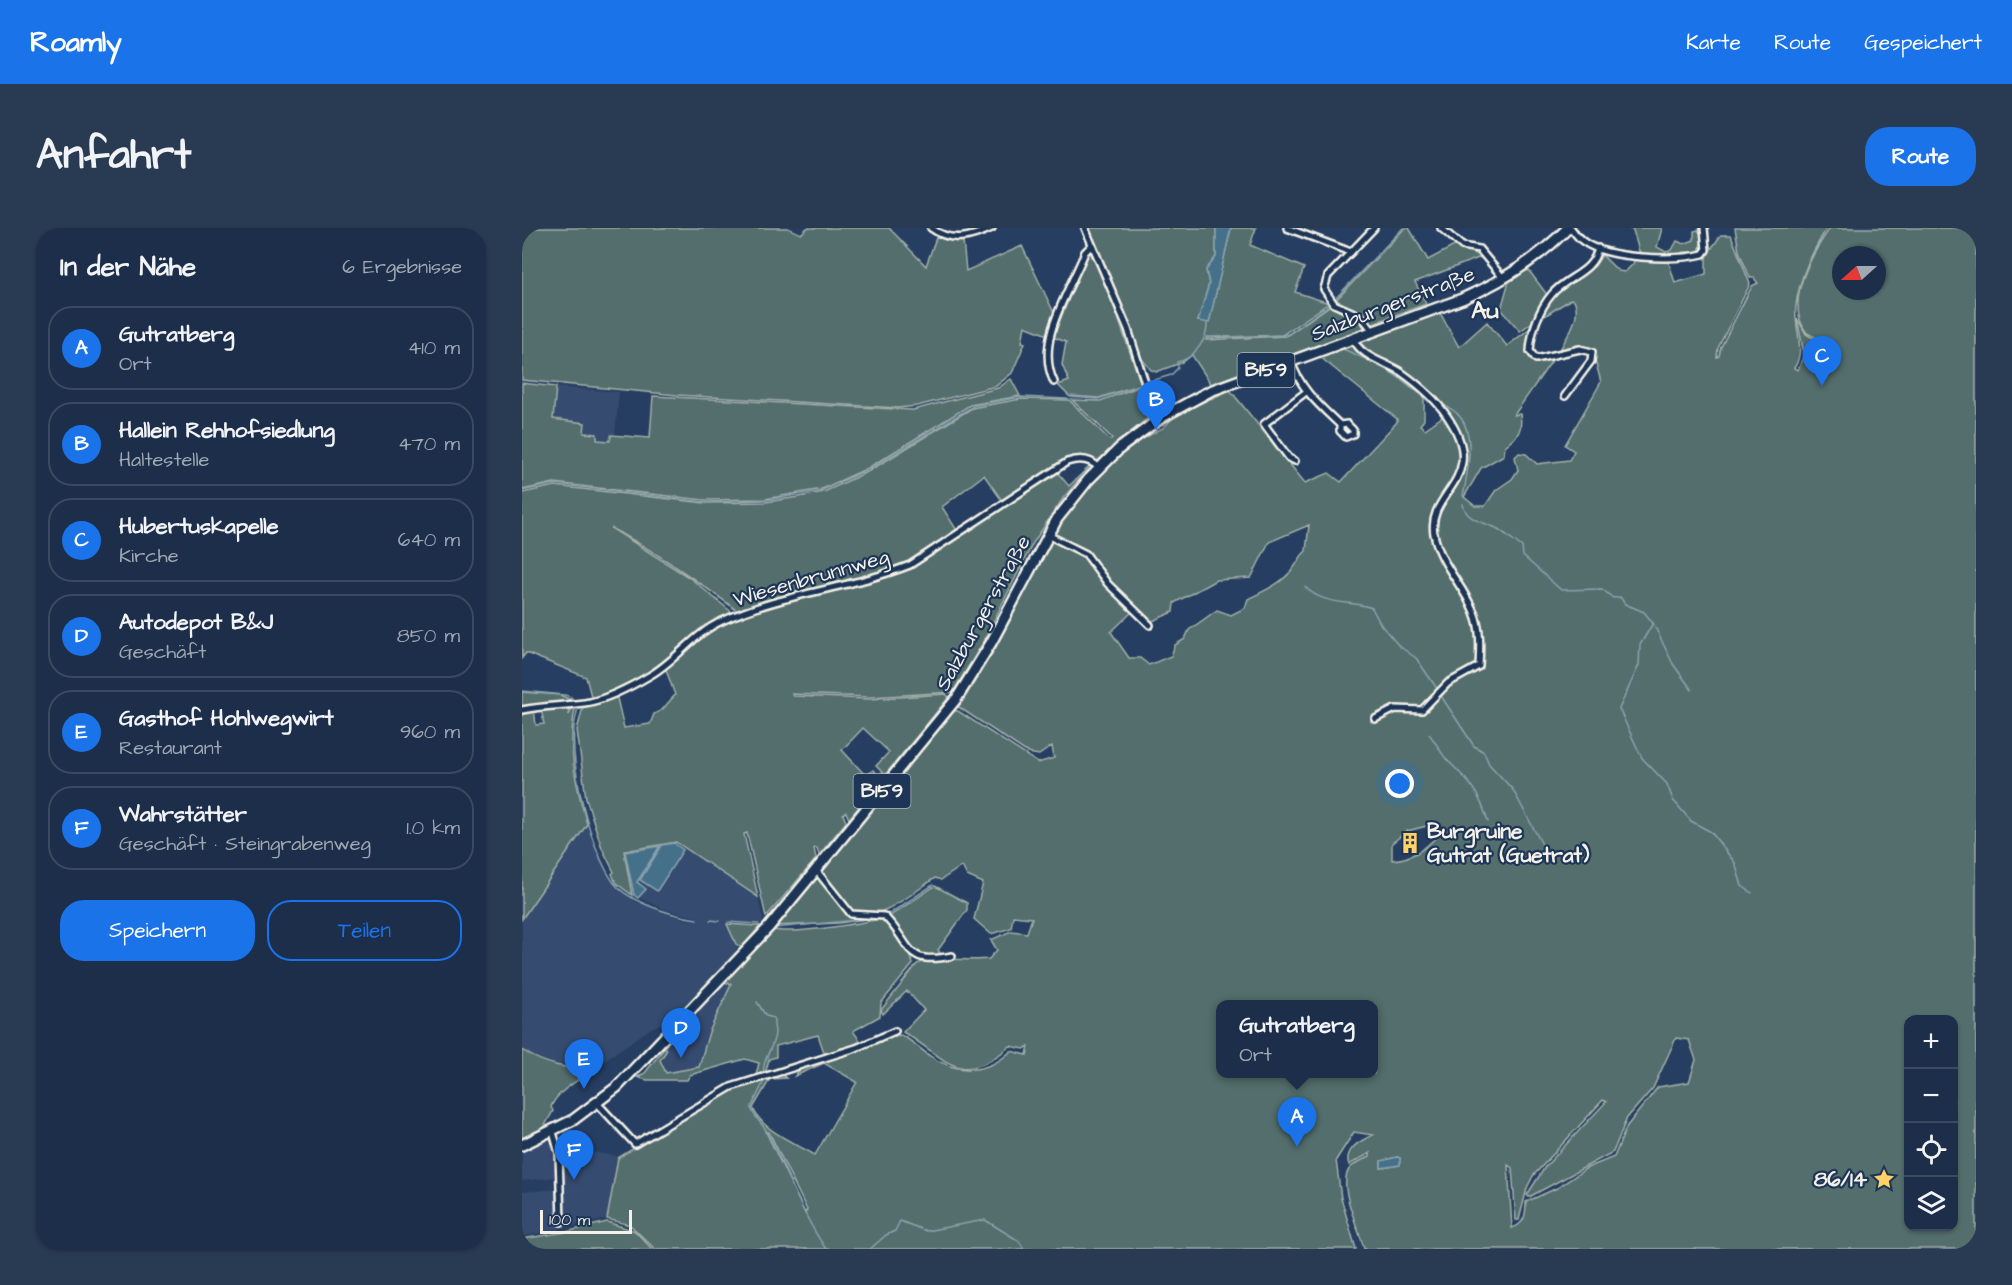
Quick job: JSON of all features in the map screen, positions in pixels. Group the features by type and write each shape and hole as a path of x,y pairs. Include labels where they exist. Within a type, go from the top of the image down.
{"main road":[{"name":"Salzburgerstraße","path":"522,1146 553,1132 598,1104 741,959 968,683 1048,535 1071,501 1099,468 1120,448 1162,417 1210,391 1292,365 1354,341 1373,331 1462,299 1504,279 1540,254 1569,228"}],"street":[{"path":"931,228 938,234 958,238 967,238 992,228"},
{"path":"1085,228 1128,329 1147,390 1162,417"},
{"path":"1287,228 1351,252"},
{"path":"1373,331 1361,316 1332,302 1325,293 1324,282 1374,228"},
{"path":"1441,228 1462,246 1479,249 1504,279"},
{"path":"1569,228 1584,243 1598,248 1661,258 1700,255 1706,250 1704,228"},
{"path":"1054,382 1047,355 1053,329 1085,252 1092,244"},
{"path":"1565,396 1591,361 1592,352 1586,348 1536,359 1530,351 1530,343 1543,307 1553,292 1593,264 1598,248"},
{"path":"1354,341 1423,388 1448,417 1456,433 1461,448 1463,468 1436,514 1434,533 1445,564 1474,612 1480,649 1479,666 1448,683 1422,710 1395,709 1375,719"},
{"path":"1292,365 1306,392 1340,425"},
{"path":"1295,461 1289,458 1264,424 1306,392"},
{"name":"Wiesenbrunnweg","path":"522,710 604,698 648,677 693,639 722,621 790,596 889,573 910,565 1067,462 1082,459 1090,461 1099,468"},
{"path":"1048,535 1086,554 1108,584 1150,625"},
{"path":"816,870 845,909 857,915 884,916 915,956 927,960 952,956"},
{"path":"598,1104 635,1144 697,1105 731,1087 856,1048 895,1031"},
{"path":"553,1132 559,1153 561,1222"}],"shaded area":[{"path":"1216,228 1231,228 1209,323 1198,321 1209,284 1206,270 1216,257"},
{"path":"556,387 619,392 615,436 611,436 611,441 596,440 584,433 585,423 553,420"},
{"path":"587,824 614,886 634,901 683,919 697,920 697,917 666,910 632,895 623,851 676,842 758,897 763,920 762,923 727,921 738,952 731,960 667,1022 653,1027 596,1066 581,1070 537,1061 522,1050 522,919"},
{"path":"674,843 683,850 657,891 640,880 662,845"},
{"path":"660,846 637,882 646,889 638,898 634,895 625,852"},
{"path":"724,982 731,984 709,1032 699,1067 666,1073 660,1060 667,1050 665,1047"},
{"path":"544,1140 550,1142 556,1152 557,1177 522,1181 522,1150"},
{"path":"562,1147 617,1156 607,1219 564,1228"},
{"path":"1400,1158 1400,1165 1381,1168 1381,1161"},
{"path":"558,1189 559,1230 523,1236 522,1192"}],"green space":[{"path":"522,228 788,228 801,234 807,228 889,228 926,266 937,235 963,241 966,271 1022,246 1056,317 1050,336 1025,326 1022,342 1025,343 1012,373 996,386 917,406 898,408 677,395 522,380"},
{"path":"1088,228 1216,228 1216,257 1206,270 1209,284 1198,321 1209,322 1231,228 1256,228 1250,245 1304,268 1295,292 1329,303 1282,335 1208,338 1206,340 1286,336 1331,305 1341,312 1360,318 1364,328 1211,384 1192,355 1183,362 1156,372 1151,370 1142,359"},
{"path":"1405,228 1409,228 1428,260 1458,244 1481,257 1415,282 1426,304 1373,323 1364,315 1335,301"},
{"path":"1627,228 1662,228 1657,247 1666,252 1672,250 1677,241 1684,244 1694,240 1694,231 1698,230 1703,237 1699,252 1683,252 1669,263 1675,283 1706,274 1706,256 1721,235 1731,235 1750,284 1718,348 1717,357 1752,286 1758,283 1754,278 1750,278 1739,251 1735,228 1827,228 1816,246 1807,265 1800,284 1796,313 1800,346 1798,361 1794,368 1798,370 1804,354 1797,318 1806,334 1814,339 1815,337 1807,333 1800,321 1799,293 1808,264 1830,228 1976,228 1976,1249 1364,1249 1347,1196 1346,1176 1352,1166 1370,1156 1370,1153 1349,1165 1351,1150 1359,1142 1373,1135 1354,1132 1336,1160 1341,1198 1356,1249 655,1249 630,1225 607,1219 618,1158 720,1095 781,1074 786,1078 770,1079 753,1108 757,1116 771,1130 815,1155 857,1082 824,1063 795,1076 802,1066 900,1035 930,1056 962,1069 982,1068 1002,1059 1011,1051 1027,1055 1029,1046 1024,1049 1010,1046 993,1059 978,1066 965,1068 954,1065 903,1032 924,1010 907,991 883,1014 881,1010 917,964 944,959 989,959 997,950 991,940 1011,931 1027,933 1032,918 1013,916 1011,928 991,934 974,919 983,883 967,876 962,866 941,880 935,878 893,906 869,914 857,914 840,902 821,876 820,869 951,711 958,711 1038,763 1054,758 1052,746 1039,755 1028,753 957,706 997,640 1050,539 1085,555 1133,611 1111,632 1129,658 1140,658 1149,665 1171,656 1175,645 1185,639 1189,630 1217,610 1231,615 1245,608 1248,599 1272,587 1288,575 1306,551 1309,525 1269,542 1251,578 1216,580 1174,603 1173,612 1153,621 1146,618 1111,585 1085,551 1054,535 1053,531 1097,475 1124,449 1163,428 1183,408 1188,409 1230,390 1305,483 1329,473 1341,482 1397,422 1397,419 1320,357 1352,344 1358,353 1387,368 1424,397 1424,420 1420,425 1425,429 1442,417 1426,388 1377,359 1357,341 1439,311 1459,347 1487,322 1507,346 1533,326 1528,346 1529,354 1536,362 1553,359 1514,415 1520,414 1521,425 1518,433 1505,446 1504,455 1481,468 1464,497 1475,506 1485,506 1496,490 1512,479 1518,470 1515,457 1519,453 1526,454 1537,464 1569,460 1574,451 1565,445 1601,382 1592,349 1585,347 1559,352 1576,315 1575,302 1571,299 1540,319 1554,294 1595,266 1602,255 1618,271 1625,272 1633,264 1635,258 1649,259 1639,251 1633,230","holes":["1439,823 1441,830 1426,847 1413,855 1392,860 1392,843 1407,831","1676,1038 1689,1040 1696,1060 1689,1082 1658,1087 1627,1126 1614,1157 1587,1168 1557,1188 1526,1202 1524,1218 1520,1224 1512,1228 1508,1165 1512,1168 1516,1220 1519,1220 1527,1188 1533,1176 1603,1100 1606,1102 1545,1167 1527,1195 1529,1197 1613,1152 1627,1118 1653,1088","766,1132 769,1132 807,1210 805,1213","1400,1158 1399,1165 1381,1168 1381,1161"]},
{"path":"1089,250 1109,292 1141,384 1099,398 1069,396 1058,385 1069,381 1062,365 1066,342 1053,337"},
{"path":"1527,268 1548,296 1534,321 1520,331 1501,309 1509,281"},
{"path":"1011,379 1020,396 970,405 868,468 822,489 765,499 704,500 554,483 522,490 522,383 556,387 553,419 585,423 584,433 597,434 597,440 610,441 611,435 650,438 653,396 913,410 998,388"},
{"path":"1141,386 1152,409 1152,414 1097,461 1079,457 1003,502 984,475 942,507 958,532 909,564 876,575 801,592 739,612 677,567 611,528 690,578 734,614 703,629 665,663 649,673 592,700 586,677 526,653 522,658 522,493 555,486 705,503 766,502 799,497 824,492 869,471 972,408 1021,399 1069,400 1110,440 1112,438 1072,400 1100,401"},
{"path":"1092,464 1064,497 1033,543 981,646 953,692 870,697 792,694 793,696 869,699 946,694 949,697 885,775 876,766 889,752 863,728 842,750 866,776 873,770 882,778 849,819 846,812 843,814 846,822 819,855 817,848 814,848 816,859 766,917 747,833 744,834 758,897 676,842 624,851 632,895 616,883 586,798 577,730 583,707 616,694 624,728 650,724 654,714 662,710 675,695 665,667 692,642 721,623 777,602 878,579 912,566 1056,471 1069,486"},
{"path":"522,692 560,695 573,701 522,709"},
{"path":"573,705 576,705 572,750 579,795 587,824 522,919 522,711 534,709 536,725 544,724 541,708 569,706 569,715"},
{"path":"813,878 819,878 848,914 878,917 840,923 773,926"},
{"path":"935,886 967,903 967,910 938,950 943,957 919,957 887,918"},
{"path":"883,918 910,954 913,964 881,1003 880,1016 853,1031 862,1043 825,1055 818,1035 776,1046 776,1057 769,1059 766,1071 756,1075 759,1063 745,1059 690,1075 687,1080 647,1080 637,1077 645,1073 665,1047 667,1050 660,1060 666,1073 699,1067 709,1032 731,984 724,982 771,929 809,930"},
{"path":"727,924 760,926 742,948 736,944"},
{"path":"522,1050 558,1066 587,1068 596,1066 559,1095 551,1107 553,1111 543,1129 522,1138"},
{"path":"607,1222 635,1231 652,1249 522,1249 522,1239"}],"waterway":[{"path":"1206,337 1288,334 1329,305 1403,228"},
{"path":"1148,382 1171,375 1178,368 1177,362 1194,353 1202,342 1207,323"},
{"path":"1343,349 1389,371 1429,402"},
{"path":"1070,397 1098,399 1141,385"},
{"path":"522,491 555,484 705,502 767,500 821,491 871,468 973,406 1021,397 1067,399"},
{"path":"1442,405 1454,411 1462,420 1467,431 1469,457 1463,496"},
{"path":"1463,504 1472,518 1498,529 1522,547 1523,556 1561,590 1602,589 1613,598 1620,597 1625,604 1644,612 1653,623 1673,664 1692,690"},
{"path":"1305,587 1328,600 1372,608 1381,625 1399,646 1416,658 1438,690"},
{"path":"1653,623 1640,645 1639,665 1619,709 1642,758 1667,784 1673,800 1691,821 1711,832 1735,863 1742,886 1752,893"},
{"path":"522,691 565,695 571,697 576,703"},
{"path":"1441,696 1474,746 1484,752 1489,764 1513,790 1544,848"},
{"path":"578,707 574,726 574,746 579,787 590,830 605,868 621,890 640,902 676,915 697,919"},
{"path":"1429,734 1445,758 1473,788 1488,822"},
{"path":"886,916 933,885"},
{"path":"774,928 878,918"},
{"path":"710,920 720,921"},
{"path":"728,922 759,924"},
{"path":"757,1002 766,1016 774,1018 775,1033 764,1064 764,1075"},
{"path":"765,1079 751,1108 769,1135 802,1208 826,1249"},
{"path":"870,1249 886,1235 895,1231 900,1221 926,1231 985,1220 1019,1241 1024,1249"}],"place":[{"name":"Hubertuskapelle","path":"1822,386"},
{"name":"Hallein Rehhofsiedlung","path":"1156,430"},
{"name":"Burgruine Gutrat (Guetrat)","path":"1410,843"},
{"name":"Autodepot B&J","path":"681,1058"},
{"name":"Gasthof Hohlwegwirt","path":"584,1089"},
{"name":"Gutratberg","path":"1297,1147"},
{"name":"86/14","path":"1884,1179"},
{"name":"Wahrstätter","path":"574,1180"}],"district":[{"name":"Au","path":"1485,311"}]}
